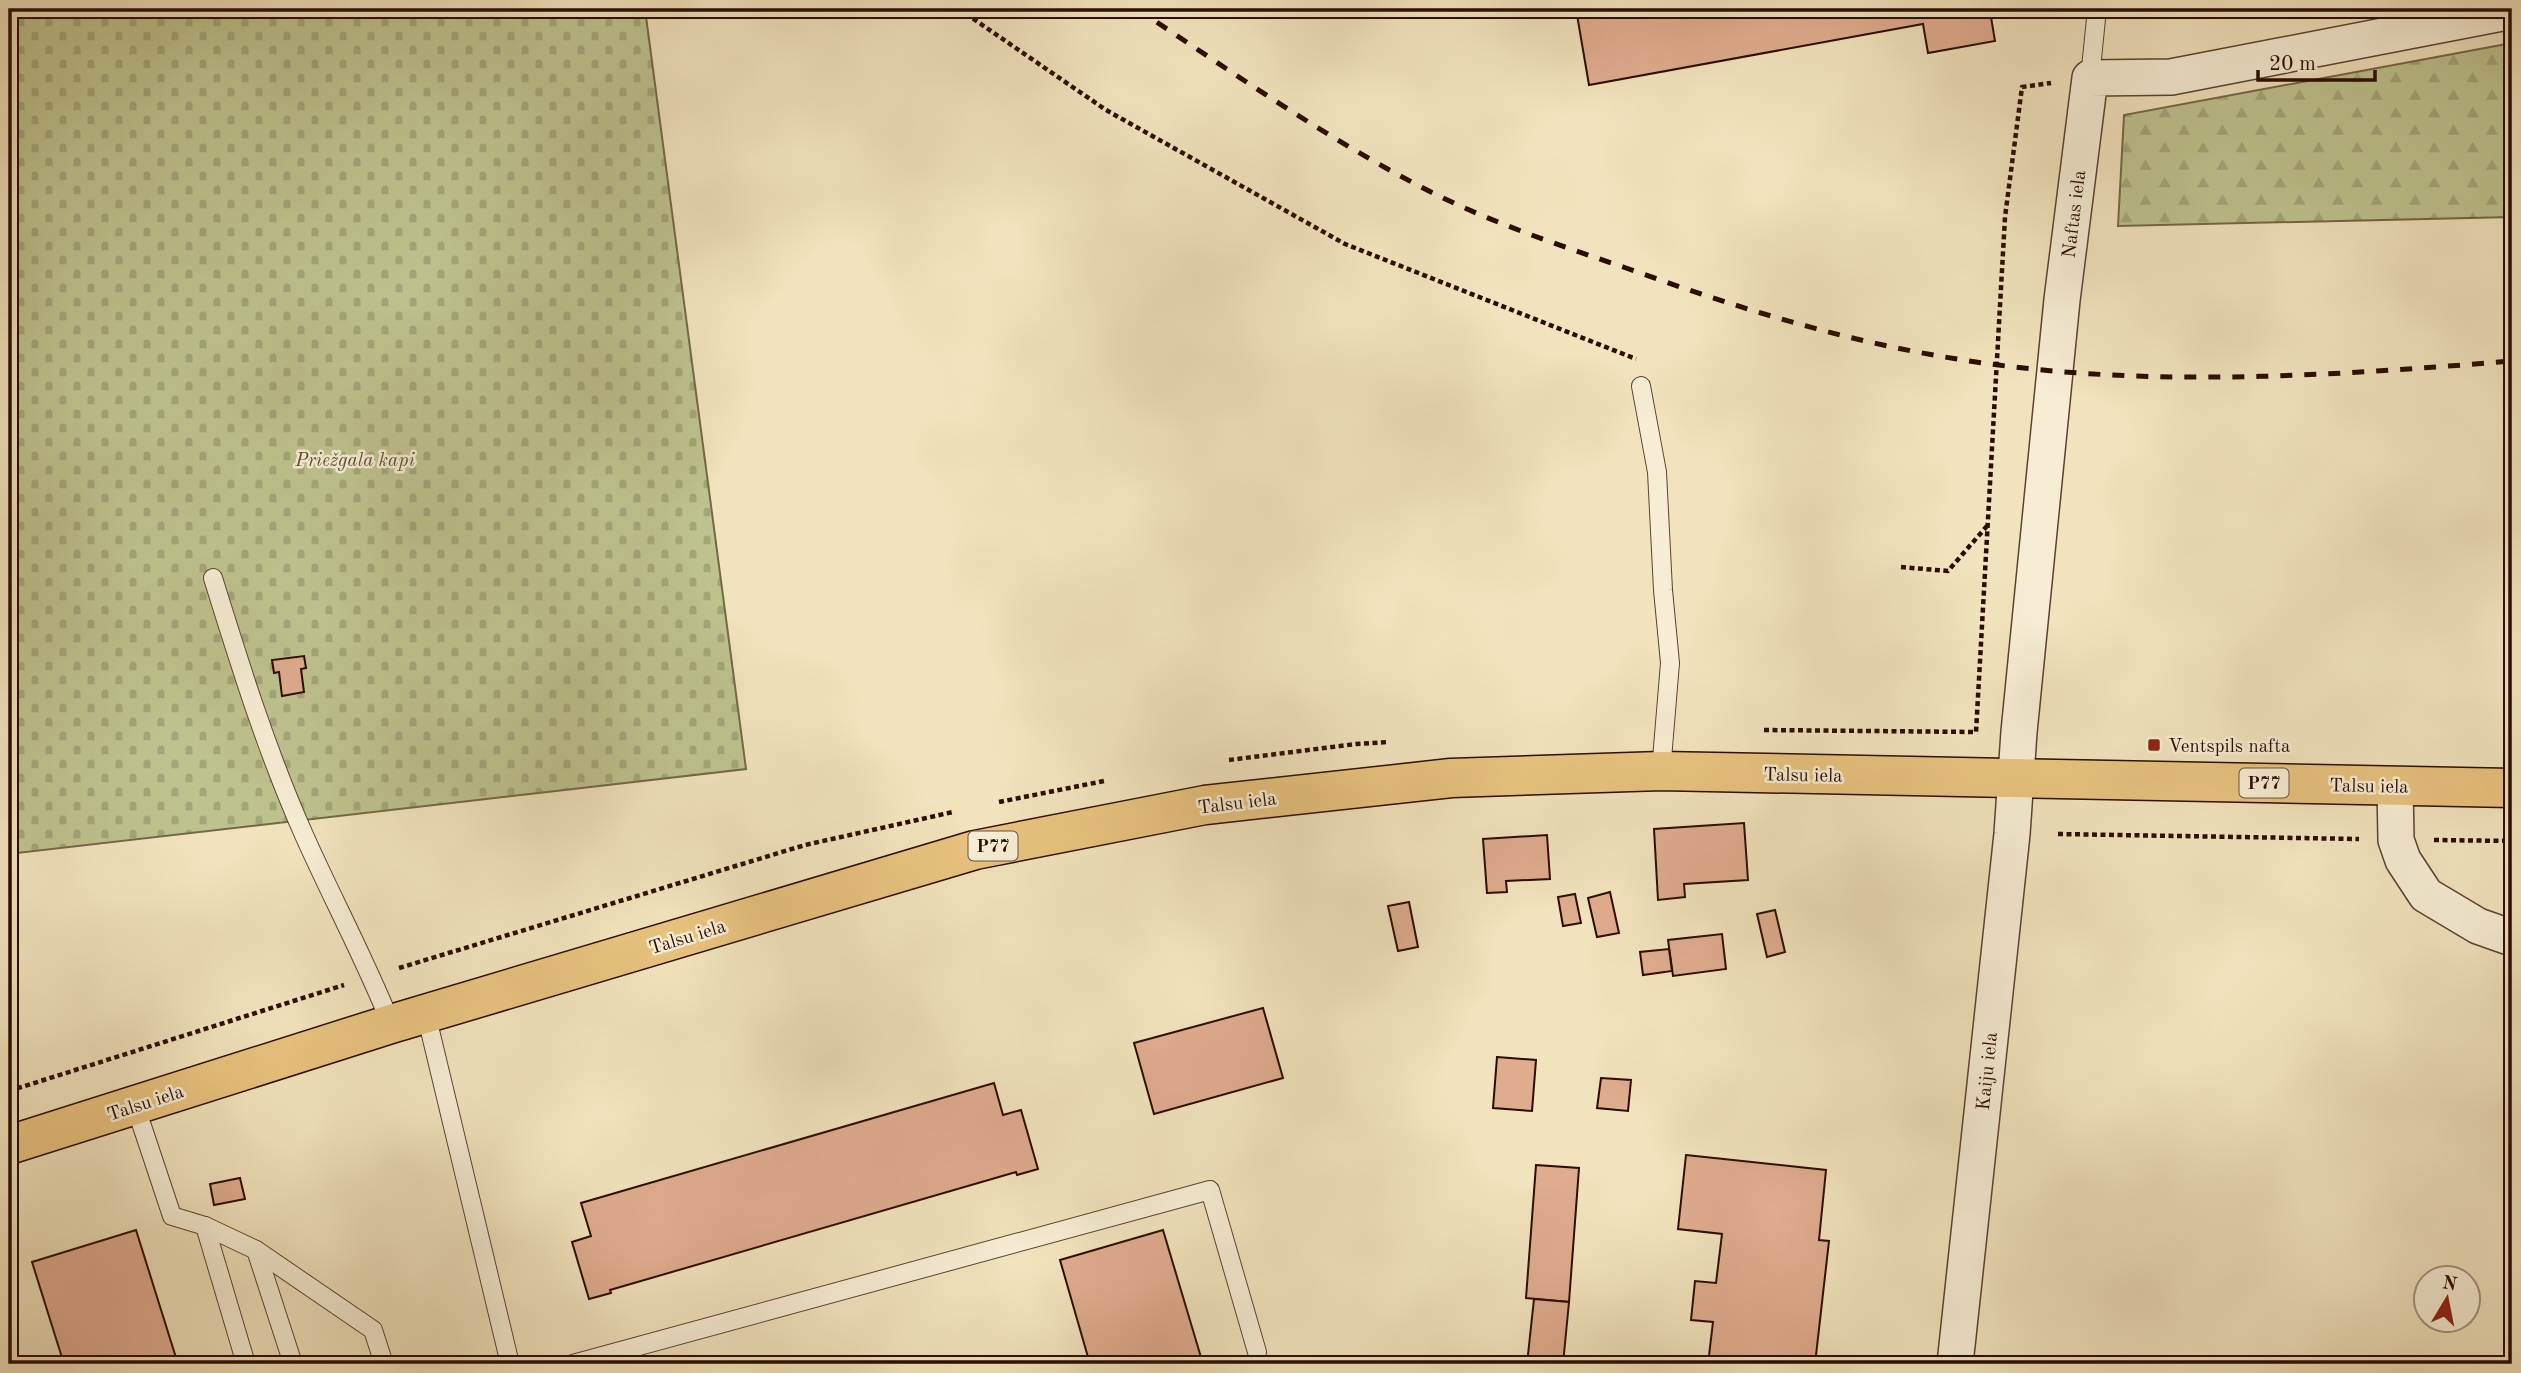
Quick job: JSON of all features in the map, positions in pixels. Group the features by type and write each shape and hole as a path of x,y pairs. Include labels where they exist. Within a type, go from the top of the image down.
{"main road":[{"name":"Talsu iela","path":"9,1145 408,1019 975,850 1205,805 1451,778 1661,771 2512,788"}],"street":[{"path":"2090,78 2171,77 2512,11"},
{"name":"Naftas iela","path":"2016,778 2062,300 2090,78"},
{"name":"Kaiju iela","path":"1955,1364 2016,778"},
{"path":"2395,786 2396,840 2403,859 2426,895 2478,926 2512,937"}],"lane":[{"path":"2090,78 2097,9"},
{"path":"1641,386 1657,472 1670,663 1661,771"},
{"path":"213,578 260,725 303,834 372,976 408,1019 510,1364"},
{"path":"135,1105 172,1216 205,1226 256,1250 373,1330 384,1364"},
{"path":"573,1364 1210,1190 1257,1352"},
{"path":"205,1226 246,1364"},
{"path":"256,1250 293,1364"}],"path":[{"path":"959,9 1105,110 1345,244 1636,357 1641,386"},
{"path":"1976,732 2005,218 2022,87 2090,78"},
{"path":"1901,568 1948,570 1987,526"},
{"path":"2059,834 2512,841"}],"green space":[{"name":"Priežgala kapi","path":"9,9 645,9 746,769 9,854"},
{"path":"2512,43 2512,217 2118,226 2124,115"}],"building":[{"path":"1576,9 2002,9 1990,11 1995,41 1928,53 1923,24 1589,85"},
{"path":"304,656 306,668 301,669 304,692 282,696 279,672 274,673 272,660"},
{"path":"1744,823 1748,880 1684,884 1685,897 1658,900 1654,829"},
{"path":"1547,835 1550,879 1506,881 1507,892 1487,893 1483,839"},
{"path":"1610,892 1619,933 1597,937 1588,898"},
{"path":"1575,894 1581,923 1563,926 1558,897"},
{"path":"1409,902 1418,947 1398,951 1388,906"},
{"path":"1775,910 1785,952 1767,957 1757,914"},
{"path":"1722,934 1726,969 1673,976 1668,940"},
{"path":"1669,949 1672,971 1643,975 1640,952"},
{"path":"1263,1008 1283,1078 1154,1114 1134,1043"},
{"path":"1497,1057 1536,1060 1532,1111 1493,1108"},
{"path":"1601,1078 1631,1080 1628,1111 1597,1108"},
{"path":"994,1083 1003,1115 1021,1110 1038,1169 1017,1175 1016,1172 610,1290 611,1293 589,1299 572,1242 591,1236 581,1203"},
{"path":"1686,1155 1826,1170 1819,1240 1829,1241 1815,1364 1708,1364 1713,1322 1691,1320 1695,1281 1716,1283 1722,1234 1678,1229"},
{"path":"1536,1165 1579,1168 1569,1302 1526,1298"},
{"path":"240,1178 245,1199 214,1205 210,1184"},
{"path":"136,1230 178,1364 64,1364 32,1262"},
{"path":"1163,1230 1203,1364 1090,1364 1060,1260"},
{"path":"1534,1299 1569,1302 1563,1364 1527,1364"}],"railway":[{"path":"1137,9 1317,127 1391,171 1453,203 1526,233 1667,282 1831,333 1957,359 2095,374 2165,377 2304,375 2512,361"}],"place":[{"name":"Ventspils nafta","path":"2154,745"}]}
